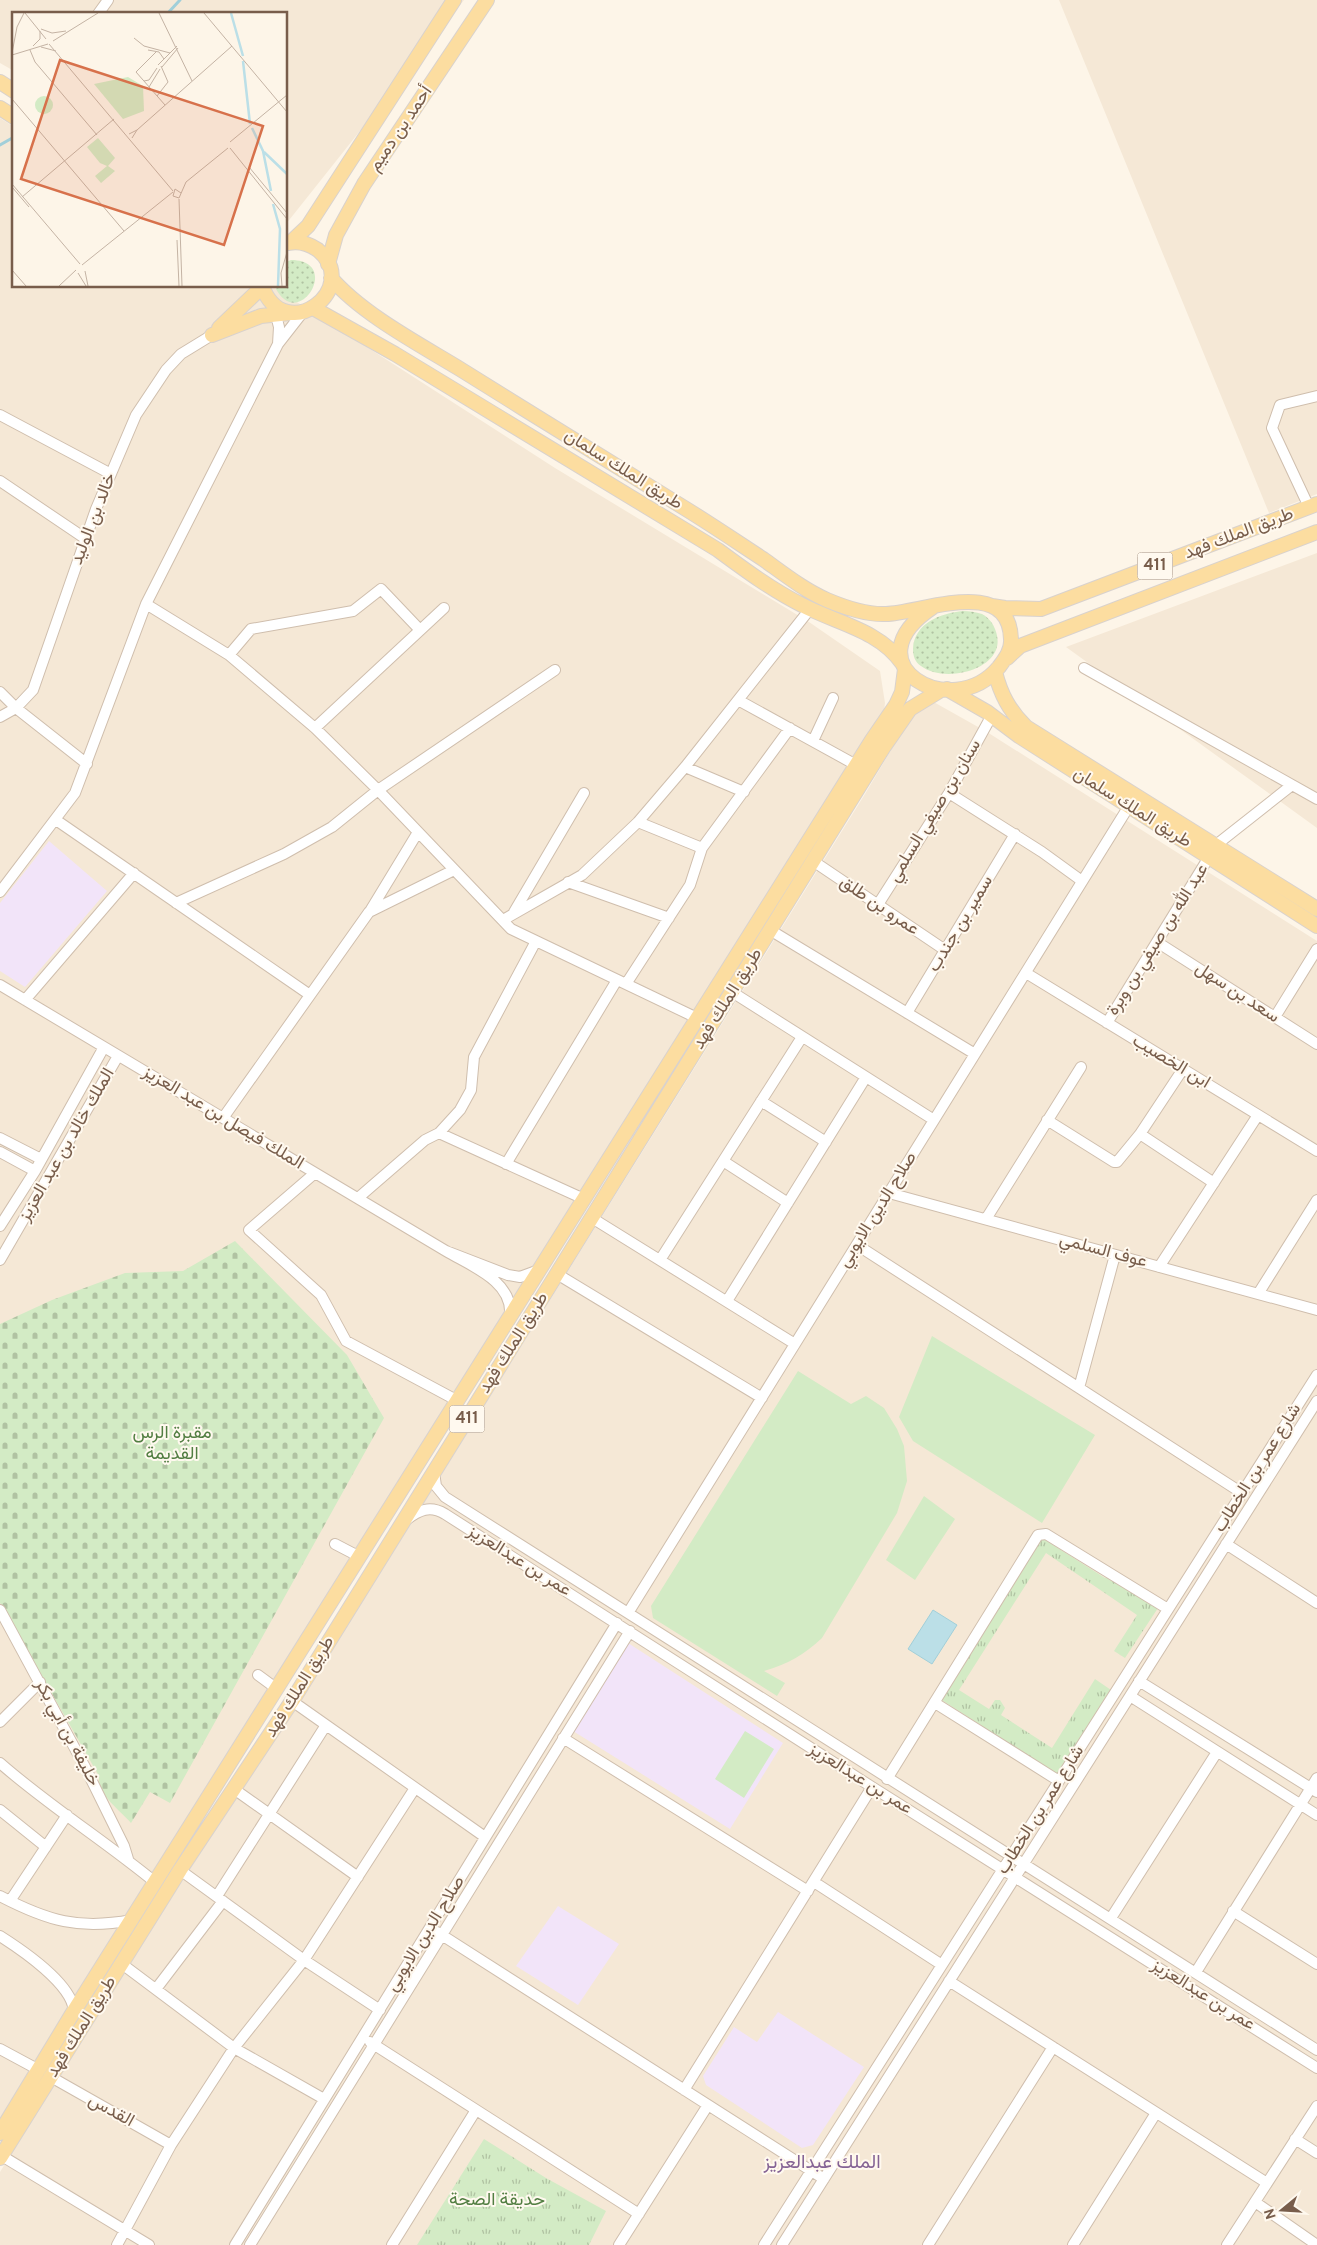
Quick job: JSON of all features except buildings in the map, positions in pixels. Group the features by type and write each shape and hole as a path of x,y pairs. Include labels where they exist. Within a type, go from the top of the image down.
{"main road":[{"name":"أحمد بن دميم","path":"289,243 308,226 454,0"},
{"name":"أحمد بن دميم","path":"303,311 326,295 336,235 364,184 486,0"},
{"path":"0,82 12,90"},
{"path":"0,108 12,116"},
{"name":"طريق الملك سلمان","path":"289,243 303,243 313,247 322,254 341,290 404,334 725,533 811,593 859,612 883,614 933,607"},
{"path":"212,335 261,288"},
{"path":"212,335 275,309 263,288"},
{"name":"طريق الملك سلمان","path":"275,309 303,311 404,359 718,550 768,586 810,609 857,629 881,642 893,651 903,666"},
{"name":"طريق الملك فهد","path":"989,605 1005,608 1041,609 1313,506"},
{"name":"طريق الملك فهد","path":"1006,658 1020,646 1317,532"},
{"path":"971,600 989,605 1002,614 1010,628 1012,642 1006,658 994,672 979,683 960,689 944,690 923,685 910,676 903,666 900,647 906,632 917,618 933,607 952,601 971,600"},
{"name":"طريق الملك فهد","path":"1,2157 45,2074 74,2012 856,764 896,705 902,692 903,666"},
{"name":"طريق الملك سلمان","path":"994,672 1007,705 1026,727 1212,851 1317,926"},
{"name":"طريق الملك سلمان","path":"944,690 992,716 1019,736 1129,806 1317,909"},
{"name":"طريق الملك فهد","path":"0,2133 45,2074 122,1964 180,1870 292,1701 770,930 910,708 944,690"},
{"path":"219,1783 233,1790"}],"street":[{"path":"275,309 278,344"},
{"path":"0,892 75,793 146,604 278,344 303,311"},
{"name":"خالد بن الوليد","path":"0,717 16,708 33,690 86,539 136,415 152,388 182,354 212,335"},
{"path":"1313,506 1272,428 1280,406 1317,396"},
{"path":"0,415 111,474"},
{"path":"0,481 86,539"},
{"path":"229,655 251,628 353,611 381,589 420,630"},
{"path":"146,604 229,655 315,728 378,790 511,929 698,1018"},
{"path":"315,728 444,608"},
{"path":"502,920 582,875 638,822 685,768 810,609"},
{"path":"1084,668 1317,799"},
{"path":"176,903 284,854 332,827 378,790 555,670"},
{"path":"0,692 16,708 87,764"},
{"path":"813,741 833,698"},
{"path":"738,700 856,764"},
{"name":"سنان بن صيفي السلمي","path":"877,906 950,793 992,716"},
{"path":"506,1164 621,982 669,918 690,885 702,848 790,728"},
{"path":"685,768 744,792"},
{"name":"عبد الله بن صيفي بن وبرة","path":"1107,1023 1212,851 1292,785"},
{"path":"512,914 584,793"},
{"path":"950,793 1082,881"},
{"name":"صلاح الدين الايوبي","path":"628,1614 1129,806"},
{"path":"56,820 310,995"},
{"path":"638,822 702,848"},
{"path":"223,1118 369,912 418,832"},
{"name":"سمير بن جندب","path":"907,1013 1014,834"},
{"name":"عمرو بن طلق","path":"813,861 877,906 945,950"},
{"path":"369,912 454,870"},
{"path":"25,1000 134,874"},
{"path":"568,882 669,918"},
{"path":"770,930 975,1054"},
{"path":"358,1198 425,1140 440,1133 460,1110 471,1090 474,1057 536,941"},
{"name":"سعد بن سهل","path":"1157,942 1317,1044"},
{"path":"1275,1017 1317,949"},
{"name":"ابن الخصيب","path":"1026,973 1317,1151"},
{"name":"الملك فيصل بن عبد العزيز","path":"0,985 446,1251"},
{"path":"732,992 934,1120"},
{"path":"660,1260 802,1037"},
{"name":"الملك خالد بن عبد العزيز","path":"0,1226 35,1171 104,1047"},
{"name":"الملك خالد بن عبد العزيز","path":"0,1260 118,1056"},
{"path":"986,1219 1081,1067"},
{"path":"1047,1120 1114,1162 1117,1162 1140,1134 1183,1069"},
{"path":"727,1301 866,1077"},
{"path":"761,1101 826,1142"},
{"path":"1158,1267 1258,1115"},
{"path":"440,1133 584,1199"},
{"path":"1140,1134 1214,1183"},
{"path":"0,1138 41,1159"},
{"path":"0,1152 35,1171"},
{"path":"723,1162 788,1202"},
{"path":"314,1172 249,1230 321,1295 346,1341 458,1401"},
{"name":"عوف السلمي","path":"889,1193 1317,1310"},
{"path":"1258,1294 1317,1200"},
{"path":"592,1218 795,1344"},
{"path":"857,1245 1242,1492"},
{"path":"446,1251 508,1275 520,1277 540,1270"},
{"path":"446,1251 501,1286 510,1302 510,1317"},
{"path":"1079,1388 1115,1255"},
{"path":"557,1274 762,1398"},
{"path":"508,1275 526,1292 541,1299"},
{"path":"507,1294 526,1292"},
{"name":"شارع عمر بن الخطاب","path":"764,2245 1317,1375"},
{"name":"شارع عمر بن الخطاب","path":"782,2245 1317,1401"},
{"name":"عمر بن عبدالعزيز","path":"434,1472 436,1486 445,1497 1317,2050"},
{"name":"عمر بن عبدالعزيز","path":"403,1522 428,1508 437,1509 1317,2068"},
{"path":"887,1779 1038,1535 1046,1534 1168,1609"},
{"path":"335,1544 360,1558"},
{"path":"1226,1544 1317,1603"},
{"name":"خليفة بن أبي بكر","path":"0,1610 86,1768 124,1846 128,1859"},
{"name":"صلاح الدين الايوبي","path":"235,2245 618,1623"},
{"name":"صلاح الدين الايوبي","path":"250,2245 630,1631"},
{"path":"258,1675 278,1689"},
{"path":"1140,1681 1314,1790"},
{"path":"0,1722 40,1682"},
{"path":"1130,1696 1317,1815"},
{"path":"292,1701 485,1837"},
{"path":"935,1703 1059,1781"},
{"path":"156,1989 220,1899 270,1814 326,1725"},
{"path":"563,1738 808,1892"},
{"path":"1111,1918 1218,1752"},
{"name":"خليفة بن أبي بكر","path":"0,1763 24,1784 128,1859 156,1883"},
{"path":"1196,1972 1301,1805 1314,1790 1317,1778"},
{"path":"684,2090 872,1787"},
{"path":"117,2245 123,2230 171,2145 234,2048 304,1960 415,1788"},
{"path":"233,1790 358,1877"},
{"path":"0,1810 46,1847"},
{"path":"10,1901 67,1814"},
{"path":"180,1870 304,1960 380,2010"},
{"path":"814,1882 942,1965"},
{"path":"0,1896 25,1909 78,1924 109,1924 132,1920"},
{"path":"1234,1911 1317,1964"},
{"path":"430,1928 824,2179"},
{"path":"0,1936 56,1980 72,2002 74,2012"},
{"path":"122,1964 234,2048 324,2099"},
{"path":"949,1981 1267,2183"},
{"path":"363,2037 639,2214"},
{"path":"928,2245 1053,2047"},
{"name":"القدس","path":"0,2050 171,2145"},
{"path":"619,2245 708,2105"},
{"path":"1227,2245 1317,2106"},
{"path":"392,2245 476,2110"},
{"path":"1073,2245 1156,2112"},
{"path":"1295,2139 1317,2153"},
{"path":"1,2157 149,2245"},
{"path":"1255,2202 1317,2244"}],"shaded area":[{"path":"0,0 464,0 288,221 288,12 12,12 12,70 0,63"},
{"path":"1059,0 1317,0 1317,494 1269,513"},
{"path":"0,118 12,126 12,288 275,288 555,468 809,622 880,671 885,703 881,734 301,1660 0,2150"},
{"path":"1317,553 1317,828 1066,647"},
{"path":"923,696 987,732 1317,941 1317,2245 0,2245 0,2172 106,2000 382,1570 865,794"},
{"path":"49,841 107,891 25,987 0,971 0,903"},
{"path":"628,1643 783,1743 730,1829 573,1731"},
{"path":"558,1906 619,1944 578,2005 516,1966"},
{"path":"778,2012 864,2067 813,2145 802,2148 706,2085 703,2076 734,2027 757,2042"}],"green space":[{"path":"288,261 306,263 314,271 315,281 311,291 304,299 295,303 284,299 276,288 288,288"},
{"path":"963,611 982,614 990,620 998,640 996,650 983,665 973,670 950,674 929,671 919,664 913,654 918,632 923,626 938,617"},
{"name":"مقبرة الرس القديمة","path":"235,1241 347,1355 384,1418 170,1803 150,1792 131,1823 105,1796 99,1783 99,1776 0,1603 0,1324 52,1300 125,1273 183,1271"},
{"path":"932,1336 1095,1435 1042,1523 913,1441 899,1417"},
{"path":"798,1371 851,1404 866,1396 884,1408 897,1429 904,1446 907,1481 897,1513 822,1638 795,1658 764,1671 785,1683 777,1696 653,1618 651,1606"},
{"path":"924,1496 955,1519 915,1580 886,1560"},
{"path":"1039,1536 1105,1578 1109,1576 1158,1608 1125,1658 1114,1651 1137,1615 1046,1553 959,1690 989,1709 995,1700 1000,1700 1005,1708 1001,1715 1052,1748 1095,1679 1111,1690 1057,1774 937,1697"},
{"path":"745,1731 774,1749 744,1798 715,1779"},
{"name":"حديقة الصحة","path":"484,2139 546,2178 606,2211 589,2245 417,2245"}],"water":[{"path":"933,1610 957,1625 932,1664 908,1649"}],"waterway":[{"path":"169,12 180,0"},
{"path":"0,145 12,138"}],"district":[{"name":"الملك عبدالعزيز","path":"822,2163"}]}
